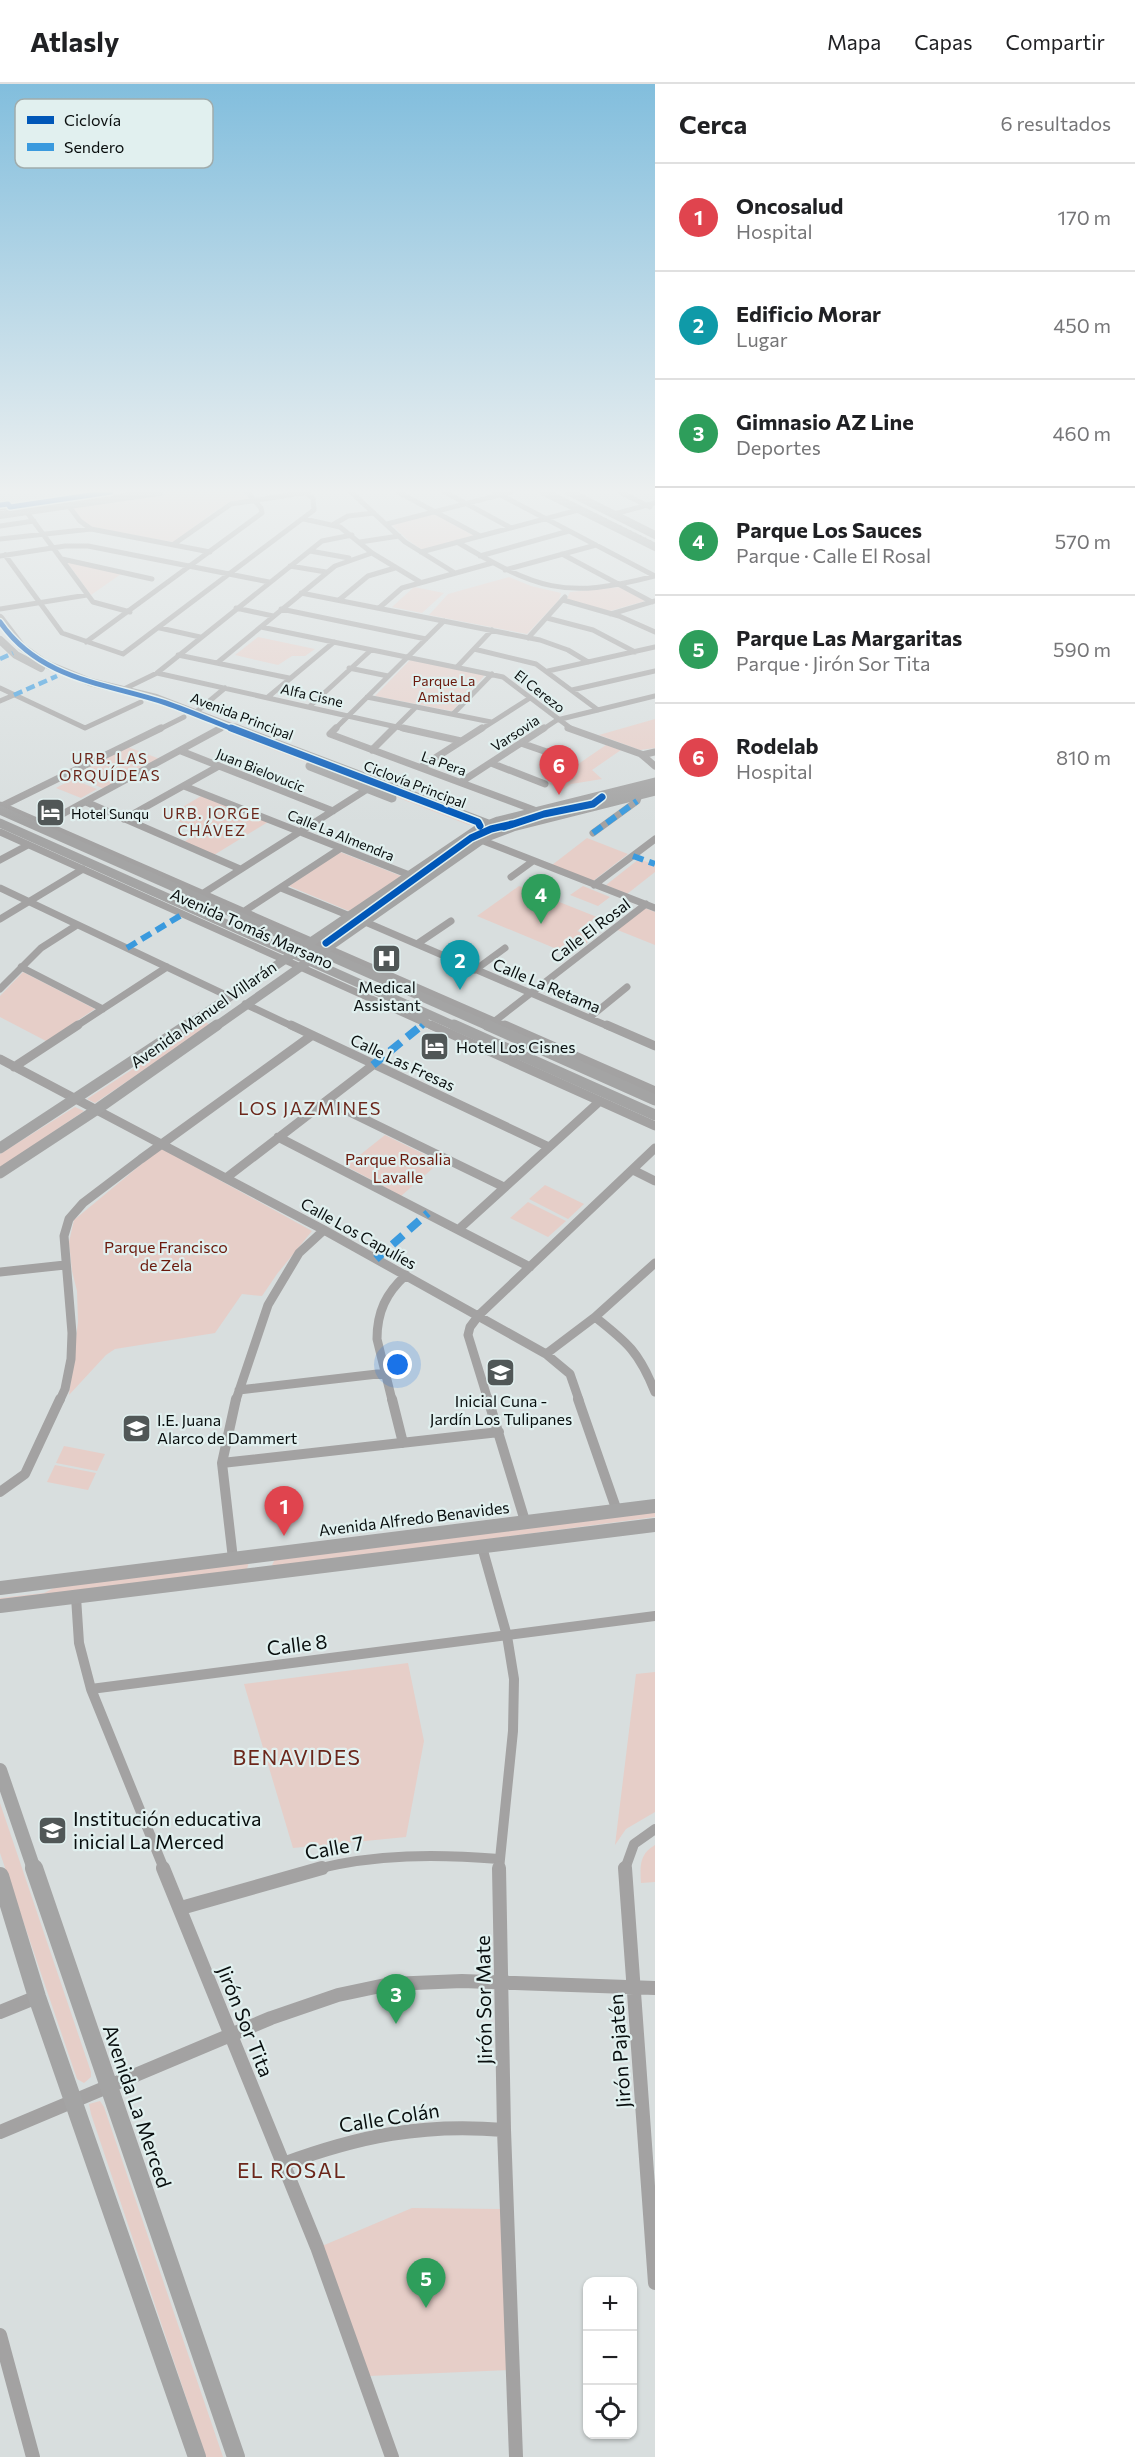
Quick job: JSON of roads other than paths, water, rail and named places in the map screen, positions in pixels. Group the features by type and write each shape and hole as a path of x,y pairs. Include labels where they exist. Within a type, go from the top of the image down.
{"main road":[{"name":"Avenida Principal","path":"0,618 4,632 41,661 90,682 156,698 377,783 475,825"},
{"name":"Avenida Principal","path":"0,640 9,650 32,665 72,682 184,717 368,789 475,825"},
{"path":"32,665 41,661"},
{"name":"Avenida Manuel Villarán","path":"2,1144 75,1100 290,957 410,875 475,825 488,824 655,782"},
{"name":"Avenida Manuel Villarán","path":"0,1173 96,1110 481,840 505,829 655,791"},
{"name":"Avenida Tomás Marsano","path":"1,807 146,877 310,943 655,1100"},
{"name":"Avenida Tomás Marsano","path":"0,823 165,896 290,957 388,994 655,1115"},
{"path":"122,887 165,896"},
{"path":"388,994 426,1023"},
{"path":"203,1015 218,1023"},
{"path":"523,1034 549,1053"},
{"path":"0,1179 15,1165"},
{"name":"Avenida Alfredo Benavides","path":"0,1588 655,1506"},
{"path":"0,1606 655,1525"},
{"path":"265,1555 268,1573"},
{"name":"Avenida La Merced","path":"0,1770 236,2457"},
{"path":"0,1876 38,1997 197,2457"}],"street":[{"path":"0,609 39,603 62,633 123,654 193,603"},
{"path":"95,603 130,612"},
{"path":"86,642 142,603"},
{"path":"122,690 157,673 243,603"},
{"path":"217,663 289,603"},
{"path":"353,603 528,638 559,646 588,662"},
{"path":"379,608 385,603"},
{"path":"528,638 561,603"},
{"path":"572,603 611,614 655,633"},
{"path":"611,614 647,603"},
{"path":"236,608 273,616"},
{"path":"281,609 426,639"},
{"path":"547,618 594,630 613,638 635,652"},
{"path":"348,716 444,621"},
{"path":"646,628 655,625"},
{"name":"El Cerezo","path":"261,627 492,674 510,681 568,728 642,755 655,766"},
{"path":"160,628 200,637"},
{"path":"457,667 492,630"},
{"path":"268,697 334,642"},
{"path":"548,671 655,647"},
{"path":"474,649 527,660 548,671 598,710"},
{"path":"309,707 371,650"},
{"path":"178,655 289,678"},
{"path":"350,668 388,676"},
{"path":"572,690 655,671"},
{"name":"Alfa Cisne","path":"157,673 461,741"},
{"path":"453,714 492,674"},
{"path":"0,688 85,728 141,702"},
{"path":"195,713 225,688"},
{"path":"0,701 14,695"},
{"path":"367,697 491,722"},
{"path":"421,767 530,698"},
{"name":"Varsovia","path":"460,782 558,720 653,698"},
{"path":"372,750 416,707"},
{"name":"La Pera","path":"348,716 330,734 539,811 548,818"},
{"path":"1,807 184,717"},
{"path":"44,824 227,725"},
{"path":"522,743 564,758"},
{"name":"Juan Bielovucic","path":"181,751 333,811"},
{"path":"642,755 655,752"},
{"path":"491,763 545,784"},
{"path":"124,819 219,766"},
{"path":"202,894 377,783"},
{"name":"Calle La Almendra","path":"184,786 422,880"},
{"path":"592,833 637,801 639,795"},
{"path":"86,802 240,869"},
{"name":"Avenida Tomás Marsano","path":"1,807 310,943"},
{"name":"Avenida Tomás Marsano","path":"1,832 122,887 290,957"},
{"path":"594,885 655,839"},
{"path":"481,840 655,908"},
{"path":"0,860 28,844"},
{"path":"243,912 341,848"},
{"path":"511,877 533,861"},
{"path":"0,919 82,869"},
{"path":"0,888 230,997"},
{"path":"281,888 350,916"},
{"name":"Calle El Rosal","path":"495,1021 646,904"},
{"name":"Calle La Retama","path":"363,921 654,1045"},
{"path":"417,944 452,921"},
{"path":"0,989 41,948 77,925"},
{"path":"475,970 505,948"},
{"name":"Avenida Tomás Marsano","path":"304,963 426,1023 655,1126"},
{"path":"21,967 103,1009"},
{"path":"14,1067 167,968"},
{"path":"589,1018 627,987"},
{"name":"Calle Las Fresas","path":"245,1004 549,1147"},
{"name":"Avenida Tomás Marsano","path":"479,1018 495,1021 655,1091"},
{"path":"0,1492 25,1474 65,1389 72,1333 64,1236 69,1218 83,1203 311,1036"},
{"name":"Calle Los Capulíes","path":"0,1059 324,1230 546,1354 570,1374 617,1511"},
{"path":"226,1178 373,1065"},
{"path":"327,1101 504,1187"},
{"path":"459,1229 600,1101"},
{"path":"278,1137 530,1267"},
{"path":"525,1521 468,1335 470,1327 479,1315 655,1148"},
{"path":"633,1170 655,1181"},
{"path":"233,1559 222,1463 238,1390 250,1349 268,1305 299,1253 324,1230"},
{"path":"0,1272 65,1265"},
{"path":"546,1354 596,1317 654,1265"},
{"path":"403,1443 377,1339 380,1310 385,1297 406,1275"},
{"path":"596,1317 624,1340 643,1362 655,1392"},
{"path":"238,1390 386,1373"},
{"path":"222,1463 499,1432"},
{"name":"Jirón Sor Mate","path":"482,1547 507,1636 514,1679 513,1731 499,1859 504,2130 516,2457"},
{"name":"Jirón Sor Tita","path":"76,1597 79,1643 91,1689 317,2247 392,2457"},
{"name":"Calle 8","path":"91,1689 655,1616"},
{"name":"Jirón Pajatén","path":"655,1829 639,1838 629,1850 625,1868 634,1987 650,2135 655,2283"},
{"name":"Calle 7","path":"181,1908 293,1874 351,1862 412,1855 499,1859"},
{"path":"0,2132 230,2035 314,2002 363,1989 419,1982 655,1988"},
{"path":"0,2012 38,1997"},
{"name":"Calle Colán","path":"283,2164 346,2140 394,2131 459,2126 504,2130"},
{"path":"0,2335 33,2457"}],"place":[{"name":"Rodelab","path":"559,795"},
{"name":"Hotel Sunqu","path":"50,813"},
{"name":"Parque Los Sauces","path":"541,924"},
{"name":"Medical Assistant","path":"387,958"},
{"name":"Edificio Morar","path":"460,990"},
{"name":"Hotel Los Cisnes","path":"435,1046"},
{"name":"Inicial Cuna - Jardín Los Tulipanes","path":"501,1372"},
{"name":"I.E. Juana Alarco de Dammert","path":"136,1428"},
{"name":"Oncosalud","path":"284,1536"},
{"name":"Institución educativa inicial La Merced","path":"52,1830"},
{"name":"Gimnasio AZ Line","path":"396,2024"},
{"name":"Parque Las Margaritas","path":"426,2308"}],"district":[{"name":"URB. LAS ORQUÍDEAS","path":"110,766"},
{"name":"URB. JORGE CHÁVEZ","path":"212,822"},
{"name":"LOS JAZMINES","path":"310,1108"},
{"name":"BENAVIDES","path":"297,1756"},
{"name":"EL ROSAL","path":"292,2169"}],"park label":[{"name":"Parque La Amistad","path":"444,688"},
{"name":"Parque Rosalia Lavalle","path":"398,1167"},
{"name":"Parque Francisco de Zela","path":"166,1255"}]}
